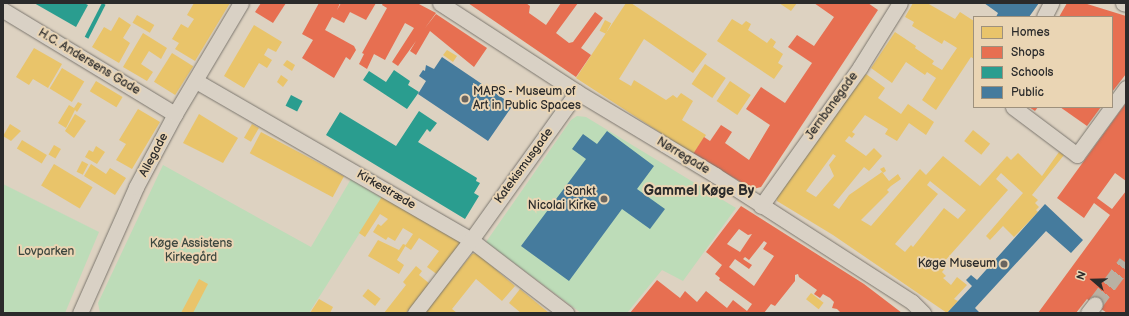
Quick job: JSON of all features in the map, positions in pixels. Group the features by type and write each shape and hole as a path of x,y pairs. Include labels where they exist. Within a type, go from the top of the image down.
{"street":[{"name":"Allegade","path":"80,313 136,187 175,114 241,3"},
{"name":"Nørregade","path":"440,3 577,92 912,302 923,313"},
{"path":"1044,16 1051,3"},
{"name":"Jernbanegade","path":"761,206 860,67 897,4"},
{"name":"H.C. Andersens Gade","path":"3,10 175,114"},
{"name":"Kirkestræde","path":"196,81 471,240 566,313"},
{"path":"1113,106 1126,88"},
{"name":"Katekismusgade","path":"414,313 471,240 577,92"},
{"path":"1014,108 1077,155 1111,108"}],"green space":[{"path":"577,116 586,117 736,208 683,281 662,270 627,313 581,313 486,242 571,120"},
{"name":"Køge Assistens Kirkegård","path":"163,165 311,247 351,179 382,198 309,313 100,313 98,303"},
{"name":"Lovparken","path":"3,184 99,232 65,313 3,313"}],"building: Homes":[{"path":"194,3 230,3 195,61 175,49 179,43 172,39 181,24 188,28 194,19 187,15"},
{"path":"626,3 631,3 707,54 693,73 644,39 619,79 631,86 634,80 666,100 673,95 677,98 681,93 693,101 682,120 706,135 693,154 576,78"},
{"path":"779,3 797,3 791,11"},
{"path":"913,3 927,3 955,19 960,12 973,20 973,58 971,57 936,110 922,100 936,78 927,72 925,75 906,62 892,83 871,68 895,32 916,46 915,48 934,61 932,64 942,70 957,48 944,40 942,44 912,26 914,22 905,17"},
{"path":"137,15 154,25 150,33 132,23"},
{"path":"119,17 131,25 123,38 130,43 119,63 92,47 104,27 111,31"},
{"path":"732,19 742,25 746,21 751,24 748,30 767,43 771,38 776,42 773,47 783,54 778,63 783,66 774,79 717,41"},
{"path":"605,20 611,23 606,34 600,31"},
{"path":"254,25 282,42 276,52 268,48 264,55 272,60 267,68 259,63 244,88 224,76"},
{"path":"143,33 167,48 161,59 149,51 141,64 153,72 147,81 123,67"},
{"path":"34,48 62,64 48,88 33,79 29,85 16,77"},
{"path":"447,50 457,56 453,62 443,55"},
{"path":"172,53 193,66 175,95 154,82"},
{"path":"287,60 295,65 292,71 283,65"},
{"path":"705,64 726,78 712,98 692,84"},
{"path":"62,68 84,81 72,102 50,89"},
{"path":"866,74 885,88 878,98 901,114 908,104 934,122 926,135 909,123 897,141 885,134 888,129 865,115 852,132 855,134 852,138 849,136 845,141 866,156 874,148 882,156 869,171 864,167 833,205 839,209 849,195 882,172 889,181 898,174 901,179 887,190 889,192 861,220 871,226 920,169 926,175 943,156 980,186 1007,156 1011,160 1018,153 1042,176 1059,152 1064,155 1032,195 1038,200 1035,203 1039,207 1036,210 1038,212 1014,237 1003,226 990,240 986,236 1023,193 1001,173 996,179 1008,190 943,263 946,267 942,272 946,276 943,278 951,285 957,277 967,285 954,299 958,301 947,313 833,235 777,201 776,194","holes":["833,154 836,156 829,165 834,176 816,197 806,191","930,181 966,210 958,219 944,208 913,247 911,245 905,252 895,244 938,194 927,185"]},
{"path":"281,75 288,80 283,87 277,82"},
{"path":"96,81 123,97 116,107 90,91"},
{"path":"730,81 751,95 737,115 717,101"},
{"path":"78,102 82,104 77,112 75,110 66,128 58,123 69,105 74,108"},
{"path":"138,109 160,122 132,169 116,160 126,144 119,140"},
{"path":"75,114 86,121 74,138 65,131"},
{"path":"199,114 238,138 223,163 183,143"},
{"path":"10,124 21,131 11,141 3,136"},
{"path":"252,124 259,128 251,142 244,138"},
{"path":"973,130 990,144 981,155 964,141"},
{"path":"261,132 344,176 333,197 250,153"},
{"path":"22,140 47,155 42,164 17,149"},
{"path":"54,145 61,149 55,159 48,155"},
{"path":"96,146 105,152 97,164 85,157 89,150 93,152"},
{"path":"82,161 88,164 83,175 77,172"},
{"path":"54,164 93,187 80,209 41,185"},
{"path":"91,164 106,174 110,168 126,178 115,195 84,176"},
{"path":"884,167 886,171 883,173 880,169"},
{"path":"383,195 461,242 438,275 427,267 439,251 419,238 411,250 405,246 413,234 403,228 395,241 388,237 386,240 373,232 378,224 381,226 388,219 380,214 365,237 359,233"},
{"path":"378,240 399,250 403,244 406,245 397,260 404,265 399,274 368,256"},
{"path":"477,253 515,286 502,301 476,279 452,309 457,313 424,313 472,254"},
{"path":"416,266 422,271 419,275 430,284 406,313 384,313 406,285 403,282"},
{"path":"199,279 208,284 193,313 181,313"},
{"path":"368,289 381,299 375,306 362,296"},
{"path":"520,289 549,313 521,313 509,303"},
{"path":"811,293 824,303 819,309 806,299"},
{"path":"319,299 333,307 330,313 310,313"}],"building: Shops":[{"path":"261,3 286,3 273,23 255,12"},
{"path":"319,3 340,3 337,10 341,3 376,3 366,20 350,12 344,23 332,17 325,30 354,46 356,50 350,60 346,57 334,78 302,58 313,40 302,34"},
{"path":"383,3 417,3 436,13 425,28 436,14 487,48 474,67 430,31 416,55 410,51 416,41 398,66 392,62 414,28 405,23 385,60 374,54 367,69 359,64 364,54 362,53 387,8 382,5"},
{"path":"468,3 526,3 530,6 529,13 546,25 561,3 578,3 556,33 569,43 573,42 595,12 603,18 581,48 591,55 576,77"},
{"path":"814,3 868,3 878,10 761,187 753,189 693,154 704,137 710,141 721,125 732,132 725,143 749,160 770,125 746,109 761,87 785,103 812,63 788,47 797,35 814,46 834,17"},
{"path":"1067,3 1084,3 1126,16 1126,74 1113,91 1113,16 1060,16"},
{"path":"1126,103 1126,181 1115,173 1097,198 1112,209 1126,191 1126,313 1107,313 1087,299 1076,313 1038,313 1110,215 1094,203 1084,218 1057,198"},
{"path":"1030,108 1037,108 1035,111"},
{"path":"1061,108 1100,108 1087,126"},
{"path":"741,206 864,284 902,313 841,313 837,309 832,308 834,302 830,298 823,294 820,298 814,294 817,290 799,277 798,274 795,275 795,281 775,306 771,304 764,313 630,313 657,280 680,298 685,291 697,302 706,291 727,308 733,300 747,311 752,304 719,280 720,278 715,274 722,265 706,252","holes":["739,229 748,235 752,234 740,252 727,244","764,241 767,243 763,249 774,256 754,286 729,267 735,259 749,269 752,265 743,259 745,257 749,260"]}],"building: Schools":[{"path":"34,3 84,3 88,5 76,27"},
{"path":"102,3 106,5 88,39 85,37"},
{"path":"394,70 410,81 408,85 419,92 407,109 363,80 369,71 386,82"},
{"path":"291,95 303,101 297,112 286,106"},
{"path":"419,111 437,123 430,132 427,129 418,142 477,178 476,181 480,183 474,193 479,196 465,219 326,135 340,112 396,146"}],"building: Public":[{"path":"984,3 1039,3 1030,16 996,16 998,13"},
{"name":"MAPS - Museum of Art in Public Spaces","path":"442,57 513,105 488,141 418,94 426,81 419,76 423,70 425,71 426,65 434,69"},
{"name":"Sankt Nicolai Kirke","path":"607,131 654,166 637,189 665,209 650,229 622,209 569,281 521,246 586,159 572,149 583,134 597,144"},
{"name":"Køge Museum","path":"1045,204 1083,240 1071,253 1046,231 975,308 980,313 947,313 972,286 966,280 971,275 977,280"}],"tunnel":[{"path":"1095,304 1126,262"}],"place":[{"name":"MAPS - Museum of Art in Public Spaces","path":"465,99"},
{"name":"Sankt Nicolai Kirke","path":"604,199"},
{"name":"Køge Museum","path":"1004,264"}],"district":[{"name":"Gammel Køge By","path":"699,191"}]}
